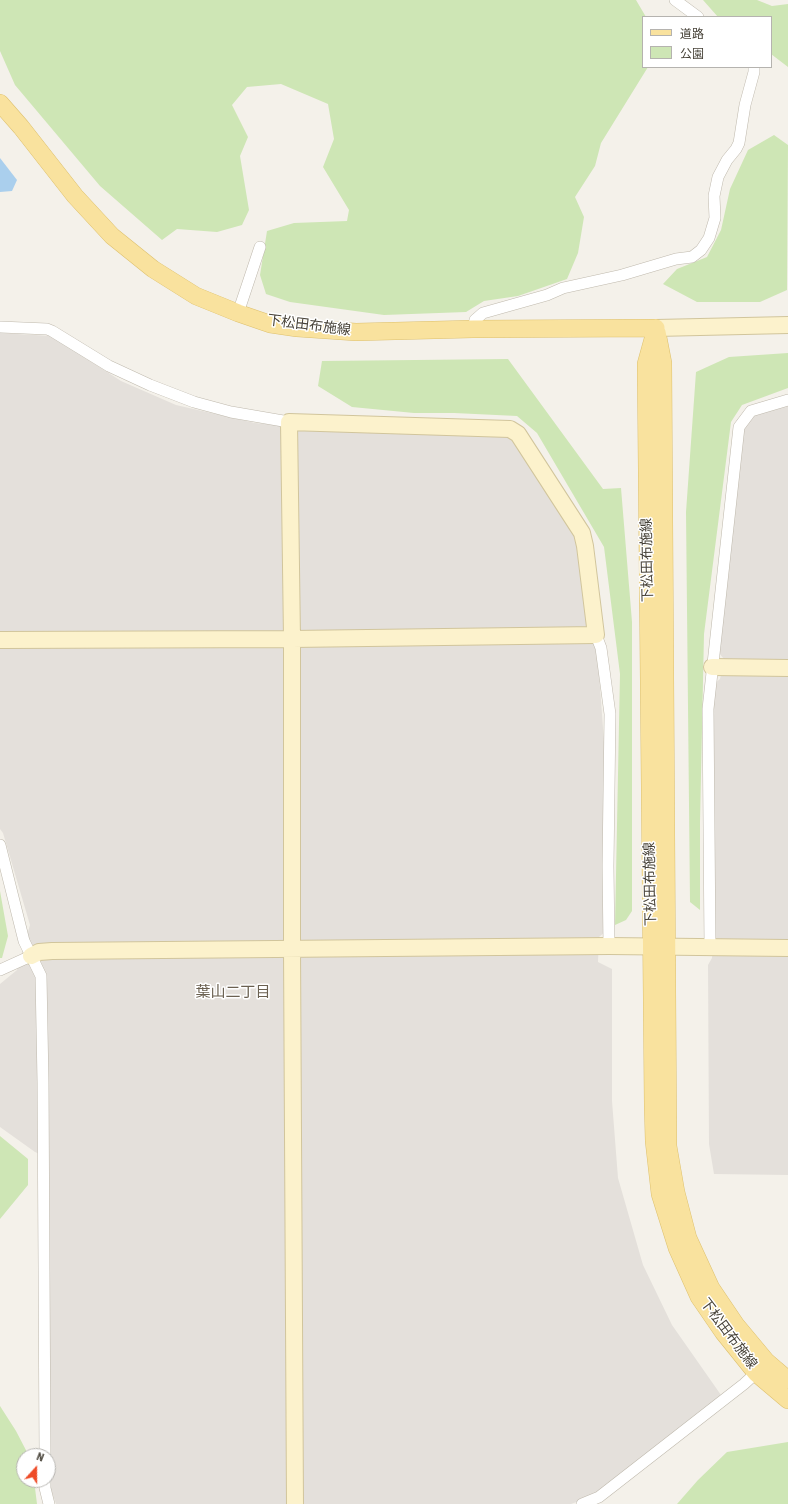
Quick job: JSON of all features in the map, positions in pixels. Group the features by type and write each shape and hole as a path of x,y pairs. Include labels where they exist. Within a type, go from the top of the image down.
{"main road":[{"name":"下松田布施線","path":"0,103 21,126 75,196 112,236 153,269 196,296 270,324 297,328 348,332 473,329 656,328 663,363 660,947 654,1141 660,1194 677,1248 699,1297 723,1332 756,1373 788,1400"},
{"name":"下松田布施線","path":"660,947 668,1146 676,1192 688,1238 711,1288 736,1325 766,1361 788,1380"}],"street":[{"path":"675,0 697,16"},
{"path":"473,329 475,320 483,313 547,295 563,288 622,275 676,258 692,257 701,250 709,238 715,218 714,196 718,177 726,160 736,149 739,142 745,105 754,68"},
{"path":"238,313 260,247"},
{"path":"656,328 788,325"},
{"path":"0,327 47,329 109,366 150,385 194,402 232,412 289,422 510,429 518,434 582,533 585,546 596,634 601,648 610,714 608,866 609,946"},
{"path":"710,947 708,709 739,427 751,411 788,400"},
{"path":"289,422 292,638 292,949 296,1504"},
{"path":"0,640 596,634"},
{"path":"712,667 788,668"},
{"path":"0,845 24,941 41,976 45,1448"},
{"path":"0,970 39,952 52,950 609,946 788,948"},
{"path":"582,1504 598,1497 744,1384 756,1373"},
{"path":"45,1488 49,1504"}],"shaded area":[{"path":"0,333 52,336 121,381 176,405 255,423 396,434 507,434 520,444 580,541 597,646 606,769 605,932 599,937 598,962 612,969 612,1101 618,1178 643,1265 672,1325 721,1395 596,1495 571,1504 56,1504 50,1488 56,1488 56,1448 49,1448 49,1158 35,1152 0,1127 0,984 17,970 30,925 3,833 0,829"},
{"path":"788,403 788,1175 714,1174 709,1144 708,965 712,958 713,931 713,685 720,679 724,659 717,651 742,428 753,413"}],"green space":[{"path":"0,0 636,0 645,16 642,16 642,68 647,68 601,143 595,166 575,197 584,217 578,253 567,279 518,296 484,301 466,312 384,315 290,302 266,294 260,275 267,231 294,223 347,221 349,210 323,167 334,139 328,104 281,84 247,87 232,105 248,137 240,156 249,210 242,225 217,232 177,229 162,240 100,186 15,85 0,51"},
{"path":"703,0 757,0 772,6 788,4 788,67 772,55 772,16 717,16"},
{"path":"774,135 788,145 787,290 760,302 697,302 663,284 677,269 707,257 721,230 730,189 748,150"},
{"path":"788,353 788,388 742,405 731,422 704,634 700,822 700,910 690,902 686,512 696,372 729,357"},
{"path":"508,359 603,489 621,488 632,622 632,911 626,920 615,925 620,674 604,547 537,433 517,416 414,413 352,407 318,386 322,361"},
{"path":"0,891 8,936 2,958 0,958"},
{"path":"0,1136 28,1159 28,1185 0,1219"},
{"path":"0,1406 25,1448 16,1448 16,1488 35,1488 37,1504 0,1504"},
{"path":"788,1442 788,1504 677,1504 698,1480 727,1452"}],"water":[{"path":"0,158 17,180 12,191 0,192"}],"district":[{"name":"葉山二丁目","path":"233,993"}]}
